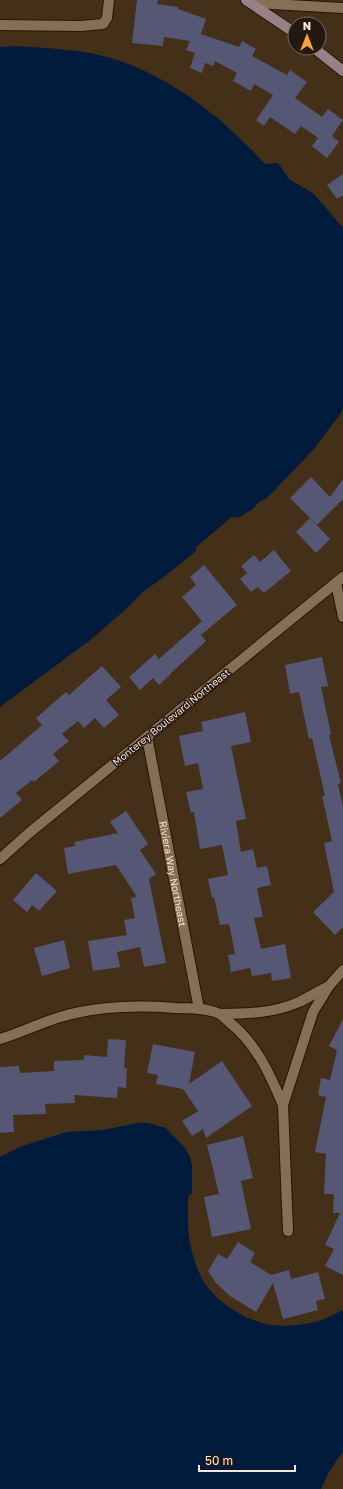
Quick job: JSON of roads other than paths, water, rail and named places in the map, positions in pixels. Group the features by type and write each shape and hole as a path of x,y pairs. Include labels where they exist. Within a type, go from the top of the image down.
{"street":[{"path":"0,25 81,26 103,24 107,18 109,0"},
{"path":"249,2 343,8"},
{"path":"249,2 287,28"},
{"path":"324,56 343,71"},
{"path":"340,580 343,617"},
{"name":"Monterey Boulevard Northeast","path":"0,859 17,843 340,580"},
{"name":"Riviera Way Northeast","path":"147,737 199,1009"},
{"path":"288,1231 283,1105 313,1012 329,986 343,970"},
{"path":"0,1039 15,1035 59,1018 86,1011 150,1007 199,1009 220,1014 252,1013 280,1008 299,1002 329,986"},
{"path":"220,1014 241,1031 252,1045 273,1082 283,1105"}],"water":[{"path":"14,46 63,49 99,55 133,66 155,76 195,101 214,115 265,164 278,163 289,179 314,194 343,228 343,406 341,413 314,449 267,498 259,502 253,509 238,518 232,517 196,547 196,551 144,591 125,610 89,641 0,707 0,47"},
{"path":"138,1123 148,1123 166,1128 185,1148 190,1157 192,1165 192,1194 189,1195 188,1200 188,1224 190,1242 194,1259 201,1277 222,1302 242,1315 262,1323 283,1326 315,1322 343,1310 343,1451 329,1472 321,1489 0,1489 0,1157 22,1146 67,1132 103,1130"}]}
